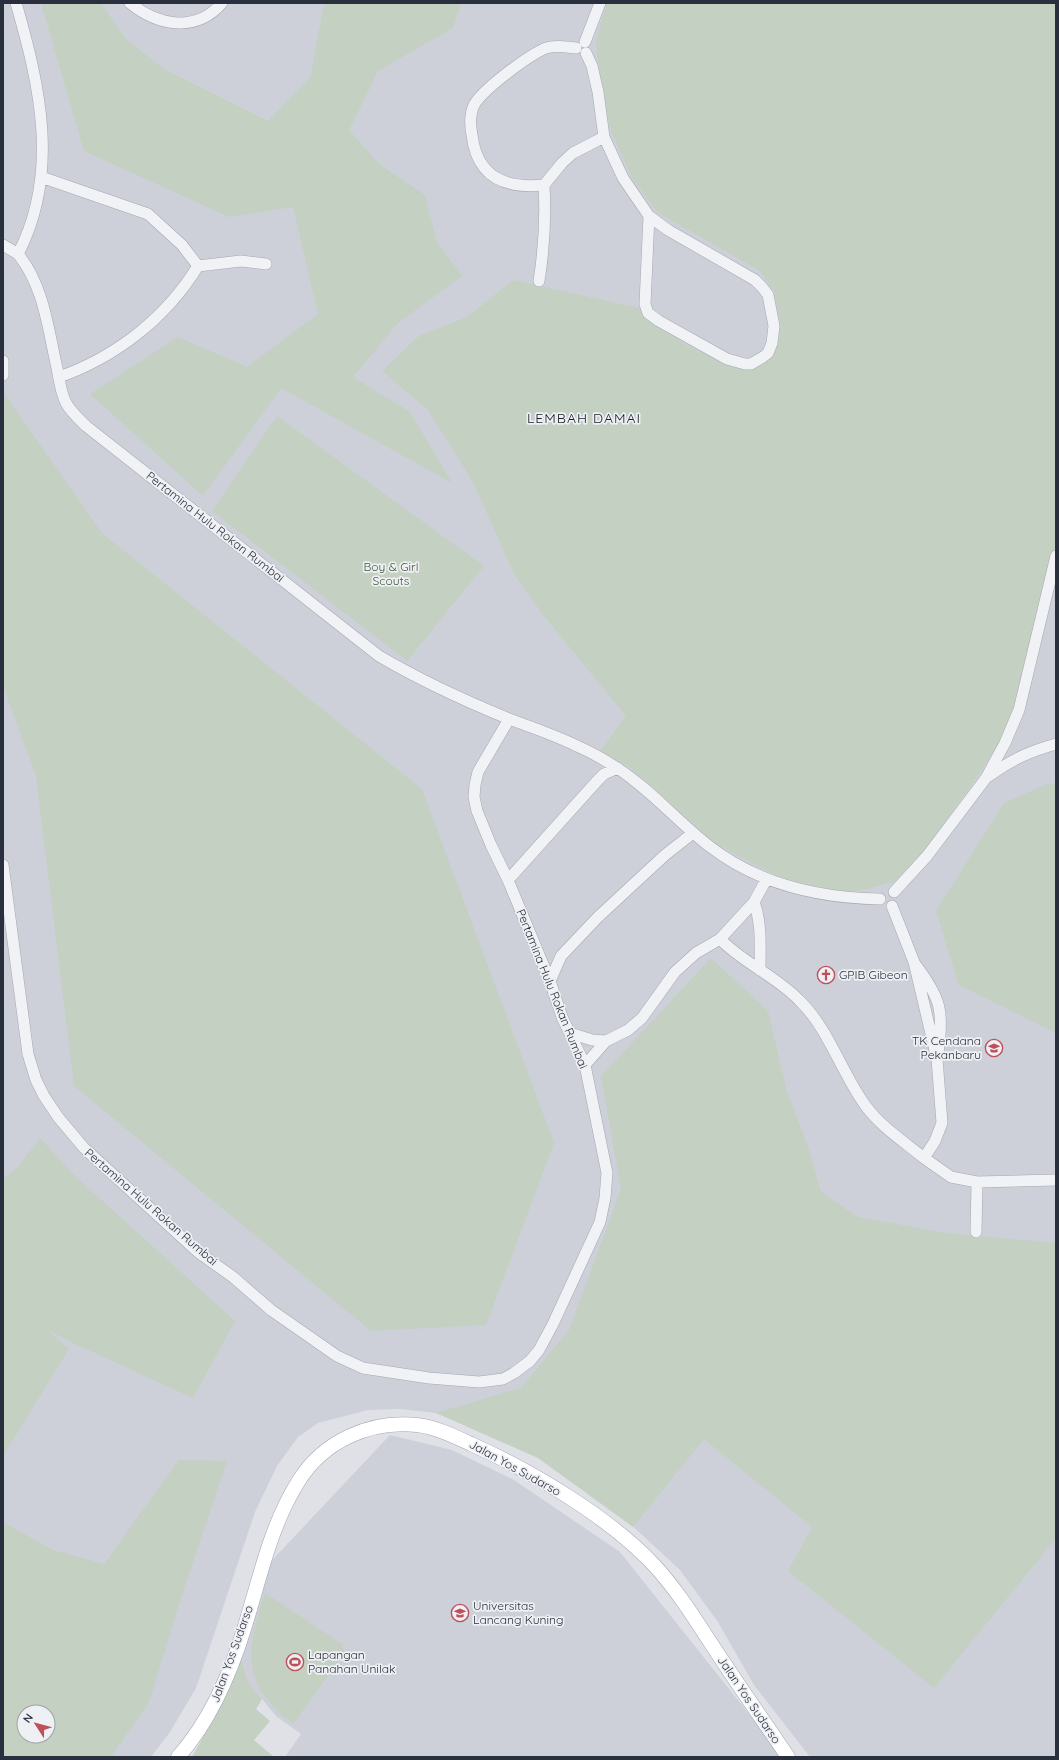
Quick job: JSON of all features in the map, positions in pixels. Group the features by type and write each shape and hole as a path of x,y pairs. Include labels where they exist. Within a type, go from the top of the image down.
{"main road":[{"name":"Jalan Yos Sudarso","path":"178,1757 210,1714 226,1678 245,1627 271,1539 287,1501 298,1480 327,1449 340,1440 368,1430 401,1425 417,1425 432,1428 456,1437 494,1454 570,1498 602,1520 635,1546 670,1583 788,1757"}],"street":[{"path":"3,245 18,254 23,244 37,203 43,153 40,110 29,47 16,3"},
{"path":"130,3 148,15 163,22 175,23 202,18 211,14 222,3"},
{"path":"582,47 600,3"},
{"path":"544,185 530,186 505,183 489,174 480,162 473,142 470,122 474,105 495,83 521,63 546,48 562,46 582,47"},
{"path":"582,47 592,66 598,92 604,137 623,178 649,216 668,230 755,280 768,295 774,326 772,343 764,358 751,364 744,364 727,359 658,321 648,313 645,304 645,291 649,216"},
{"path":"539,281 544,246 544,185 573,153 604,137"},
{"path":"41,177 148,214 182,245 198,266"},
{"name":"Pertamina Hulu Rokan Rumbai","path":"18,254 33,277 42,304 66,403 73,413 86,426 379,656 425,682 509,719 576,746 618,768 710,847 736,864 766,880 811,892 847,897 880,899"},
{"path":"198,266 241,261 266,264"},
{"path":"59,378 78,370 130,340 154,321 177,298 198,266"},
{"path":"3,361 3,375"},
{"path":"894,892 927,856 986,778 1005,743 1019,710 1056,556"},
{"name":"Pertamina Hulu Rokan Rumbai","path":"3,865 28,1054 36,1080 58,1117 84,1148 198,1252 289,1322 338,1356 363,1368 429,1378 479,1382 503,1379 530,1361 539,1350 553,1324 600,1222 605,1198 607,1174 585,1065 557,1004 550,981 538,956 508,880 481,824 474,797 478,772 509,719"},
{"path":"986,778 1009,762 1030,751 1056,744"},
{"path":"508,880 597,781 604,774 618,768"},
{"path":"550,981 560,956 624,892 665,855 693,833"},
{"path":"585,1065 606,1041 628,1030 642,1018 675,972 696,953 720,938 754,902 766,880"},
{"path":"892,906 884,906 880,899 885,891 894,892"},
{"path":"892,906 897,900 894,892"},
{"path":"754,902 759,916 761,929 760,970"},
{"path":"892,906 914,962 937,1059 942,1123 935,1140 924,1158"},
{"path":"720,938 730,949 799,1000 821,1028 839,1063 870,1113 886,1128 924,1158 951,1177 977,1182 1056,1180"},
{"path":"538,956 560,956"},
{"path":"914,962 927,979 941,1010 937,1059"},
{"path":"570,1033 592,1040 606,1041"},
{"path":"976,1232 977,1182"}],"shaded area":[{"path":"3,3 1056,3 1056,1757 810,1757 754,1685 718,1622 680,1570 626,1520 538,1458 506,1440 436,1413 401,1409 368,1410 318,1423 298,1437 277,1466 255,1512 196,1688 170,1732 151,1757 3,1757"},
{"name":"Universitas Lancang Kuning","path":"390,1435 452,1450 514,1480 620,1552 783,1757 285,1757 301,1734 276,1716 248,1682 240,1654 260,1573"}],"green space":[{"path":"41,3 101,3 124,37 164,69 268,121 310,78 324,3 461,3 453,28 378,71 349,130 380,165 425,195 436,240 462,276 398,323 353,377 410,412 452,483 281,388 203,496 90,394 178,337 247,367 318,314 293,207 229,217 84,151"},
{"path":"607,3 1056,3 1056,563 1016,705 1002,738 981,771 924,852 894,882 858,891 816,891 767,871 713,842 631,768 600,751 626,716 544,616 515,576 473,482 428,410 382,371 419,336 467,317 513,280 639,308 684,344 710,356 744,367 771,354 781,326 774,291 760,271 657,212 631,176 611,131 601,91 596,41"},
{"path":"3,392 102,533 422,789 554,1143 486,1325 371,1331 74,1086 36,776 3,686"},
{"name":"Boy & Girl Scouts","path":"277,416 484,566 407,661 212,511"},
{"path":"1049,783 1056,785 1056,1033 959,985 936,911 1004,803"},
{"path":"711,958 768,1011 787,1092 807,1144 821,1192 858,1217 946,1233 1056,1243 1056,1538 934,1688 788,1571 812,1527 704,1439 633,1527 538,1458 436,1413 521,1388 569,1330 621,1189 601,1076"},
{"path":"40,1138 75,1176 235,1321 193,1398 48,1330 69,1349 3,1456 3,1179 18,1167"},
{"path":"179,1460 227,1461 181,1598 149,1702 111,1757 3,1757 3,1522 53,1550 104,1564"},
{"name":"Lapangan Panahan Unilak","path":"265,1593 342,1644 345,1653 293,1724 276,1709 264,1695 256,1680 252,1665 254,1633"},
{"path":"240,1654 248,1682 262,1699 256,1709 270,1721 254,1740 274,1757 192,1757 219,1709"}],"place":[{"name":"GPIB Gibeon","path":"826,975"},
{"name":"TK Cendana Pekanbaru","path":"994,1048"},
{"name":"Universitas Lancang Kuning","path":"460,1613"},
{"name":"Lapangan Panahan Unilak","path":"295,1662"}],"district":[{"name":"LEMBAH DAMAI","path":"584,418"}]}
